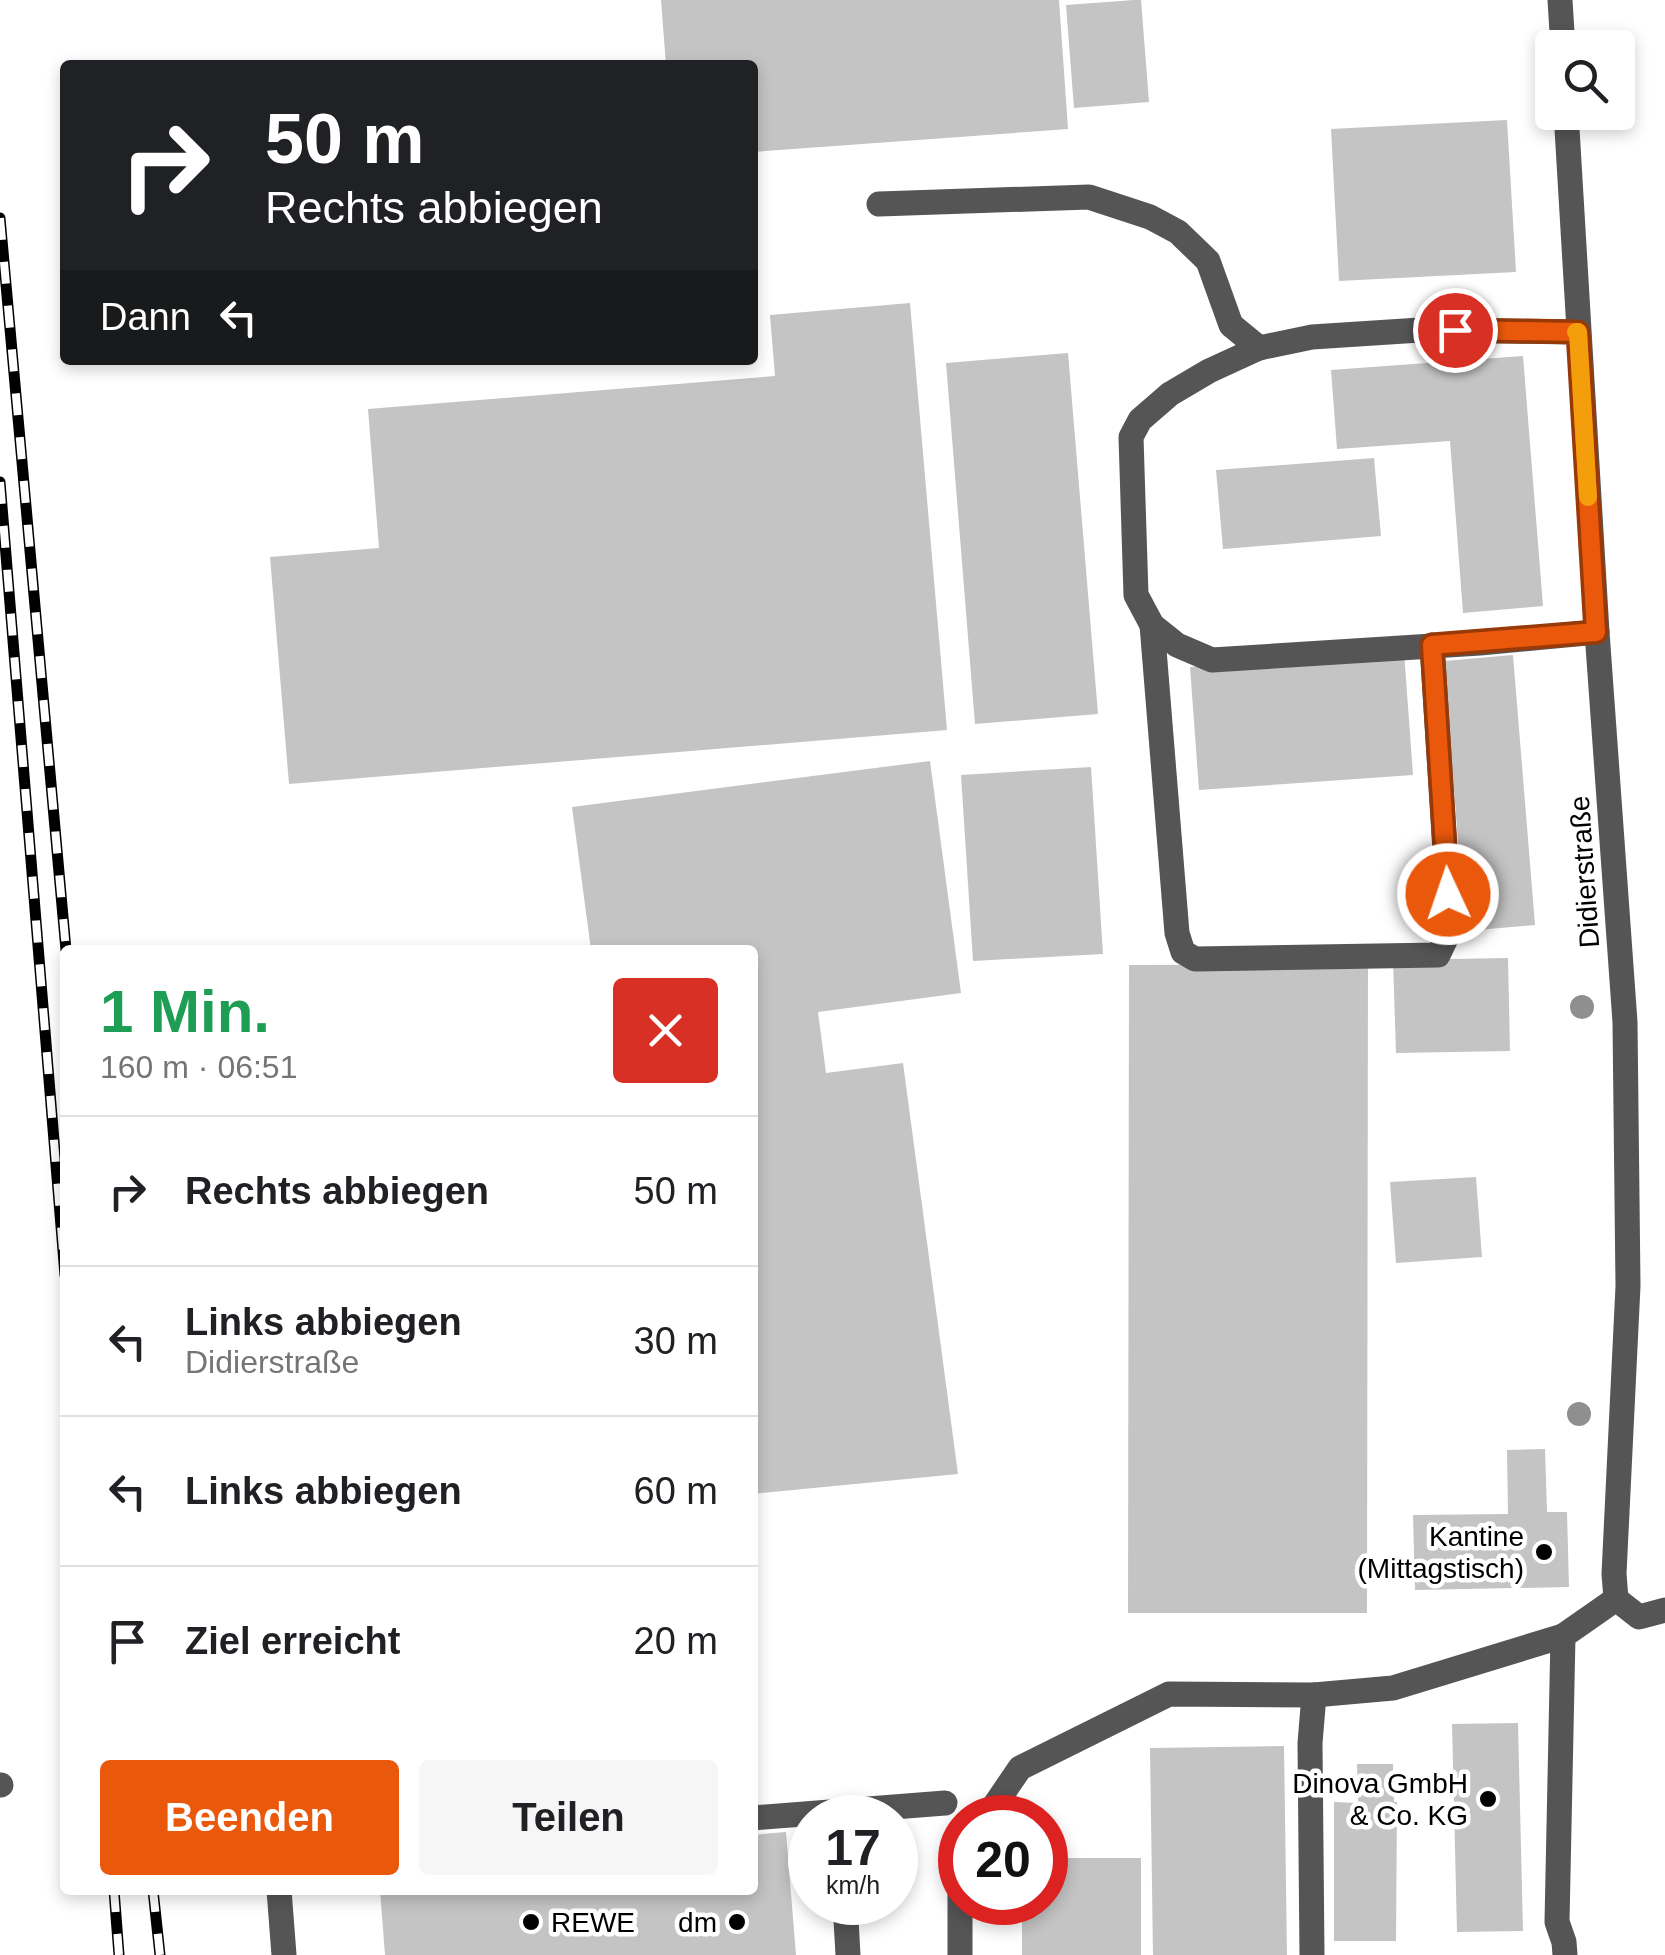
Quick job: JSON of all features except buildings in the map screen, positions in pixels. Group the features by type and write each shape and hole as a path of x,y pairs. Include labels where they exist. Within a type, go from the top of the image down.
{"street":[{"path":"1560,0 1562,30"},
{"name":"Didierstraße","path":"1567,130 1596,632 1626,1022 1628,1286 1616,1598"},
{"path":"879,204 1089,196 1150,217 1178,232 1208,261 1232,325 1260,348"},
{"path":"1578,332 1420,330 1312,337 1260,348 1170,394 1140,420 1131,438 1136,595 1152,625 1177,645 1212,660 1596,632"},
{"path":"1152,625 1177,933 1183,952 1195,959 1438,955 1450,930 1432,645"},
{"path":"1002,1795 1020,1768 1169,1694 1314,1696 1393,1688 1563,1636 1616,1598 1640,1617 1665,1610"},
{"path":"1563,1636 1557,1922 1565,1955"},
{"path":"1312,1955 1310,1744 1314,1696"},
{"path":"758,1818 788,1817"},
{"path":"279,1895 284,1955"},
{"path":"846,1925 848,1955"},
{"path":"960,1925 960,1955"}],"railway":[{"path":"0,218 66,945"},
{"path":"0,482 60,1214"},
{"path":"114,1895 119,1955"},
{"path":"154,1895 160,1955"}],"slow traffic":[{"path":"1576,332 1588,497"}],"place":[{"name":"Kantine (Mittagstisch)","path":"1544,1552"},
{"name":"Dinova GmbH & Co. KG","path":"1488,1799"},
{"name":"REWE","path":"531,1922"},
{"name":"dm","path":"737,1922"}],"route":[{"path":"1448,894 1432,645 1596,632 1578,332 1455,330"}]}
